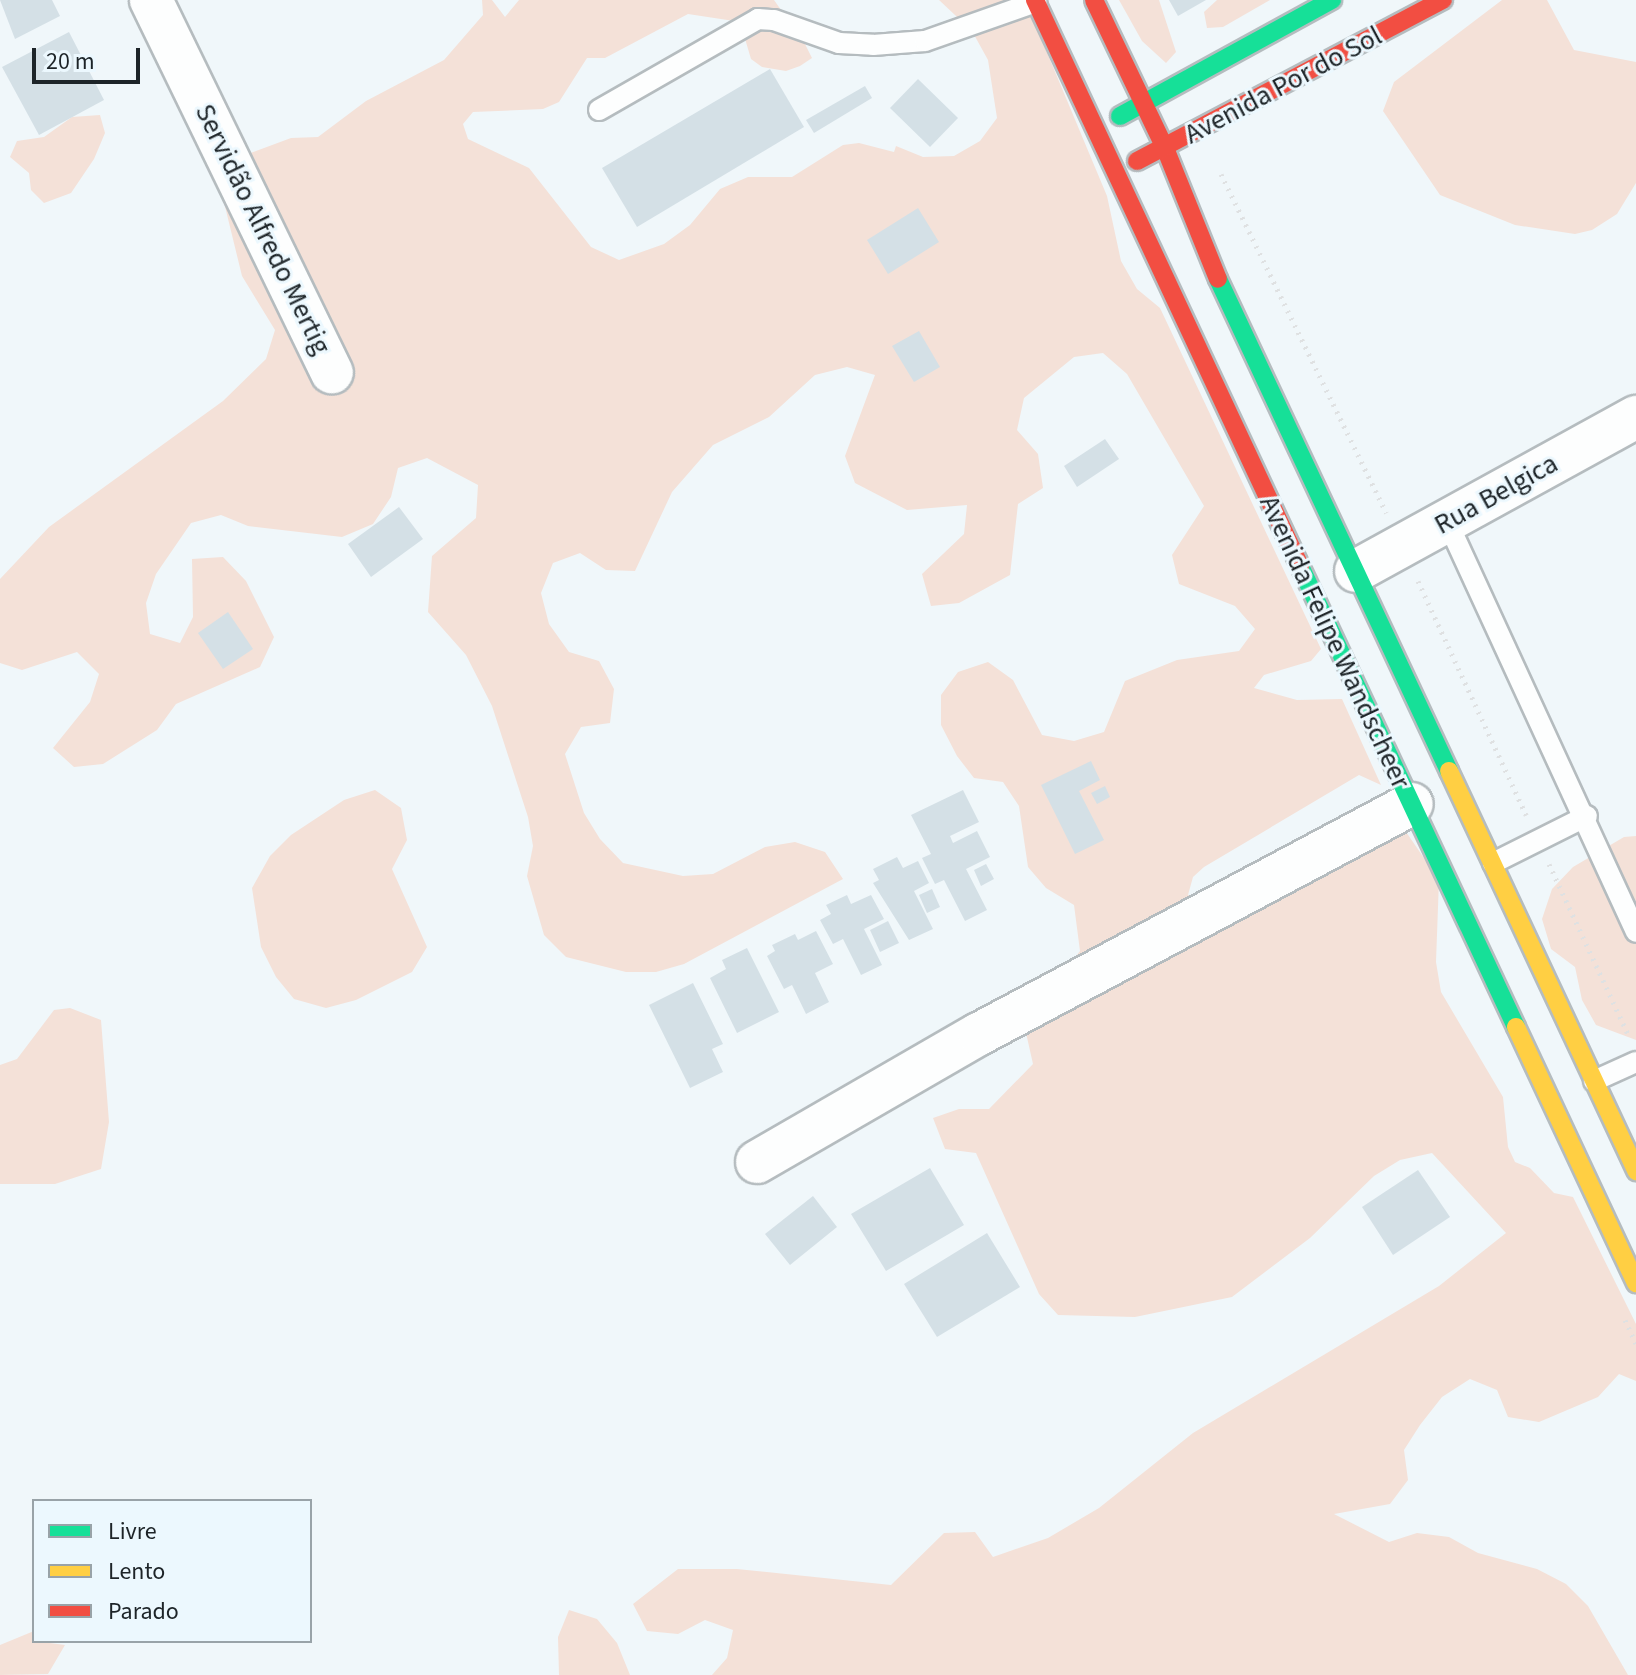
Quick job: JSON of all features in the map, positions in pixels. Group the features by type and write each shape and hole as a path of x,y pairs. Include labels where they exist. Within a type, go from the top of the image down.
{"main road":[{"name":"Avenida Felipe Wandscheer","path":"1094,0 1165,148 1198,235 1636,1171"},
{"name":"Avenida Por do Sol","path":"1093,130 1332,0"},
{"name":"Avenida Por do Sol","path":"1113,173 1443,0"},
{"name":"Avenida Felipe Wandscheer","path":"1035,1 1636,1283"}],"street":[{"name":"Servidão Alfredo Mertig","path":"151,0 332,372"},
{"name":"Rua Belgica","path":"1356,571 1636,417"},
{"path":"757,1162 979,1034 1412,804"}],"lane":[{"path":"599,110 758,19 774,20 839,43 873,45 925,41 1035,1"},
{"path":"1447,521 1587,816 1636,932"},
{"path":"1493,863 1587,816"},
{"path":"1594,1081 1636,1062"}],"shaded area":[{"path":"482,0 492,0 505,17 519,0 774,0 805,44 812,58 800,66 786,71 762,67 751,59 743,32 734,21 688,14 605,58 587,58 559,102 543,109 473,112 463,124 468,139 529,168 591,247 619,260 664,244 690,225 720,189 748,177 792,177 843,145 859,143 894,152 896,146 923,157 954,156 980,141 997,118 988,60 972,31 939,0 1025,0 1107,196 1121,261 1137,289 1160,308 1321,649 1311,661 1264,675 1254,688 1297,700 1342,699 1381,785 1359,775 1204,867 1193,877 1188,895 1204,897 1389,807 1439,880 1436,962 1441,992 1503,1097 1508,1147 1515,1162 1530,1168 1554,1193 1573,1197 1636,1324 1636,1381 1619,1374 1598,1397 1539,1422 1508,1417 1497,1390 1470,1379 1442,1397 1404,1450 1408,1480 1390,1504 1334,1514 1389,1542 1417,1533 1449,1537 1478,1553 1537,1569 1566,1584 1588,1606 1628,1675 712,1675 727,1658 733,1630 705,1620 678,1634 647,1631 633,1604 678,1569 737,1569 891,1585 944,1533 975,1532 993,1557 1048,1538 1099,1508 1193,1433 1439,1286 1506,1233 1432,1153 1400,1160 1374,1176 1310,1238 1232,1297 1135,1317 1058,1315 1039,1294 976,1153 945,1149 933,1118 959,1109 989,1109 1033,1064 1024,1024 1080,951 1074,905 1046,888 1028,867 1019,806 1003,782 974,778 957,756 941,725 941,695 958,672 988,662 1013,680 1042,735 1074,741 1104,732 1125,681 1177,660 1239,651 1255,629 1235,606 1179,584 1172,555 1204,506 1127,374 1103,353 1074,357 1024,398 1017,430 1038,454 1043,488 1018,504 1010,575 959,603 931,606 922,574 964,534 967,505 907,510 855,483 845,456 875,375 847,367 815,375 769,417 713,445 672,492 635,571 606,570 580,553 553,563 541,593 549,624 569,652 599,661 614,689 610,723 581,727 565,754 584,813 600,839 623,863 683,876 713,874 765,847 795,842 825,852 843,879 684,964 656,972 626,972 566,957 544,935 527,876 533,846 528,817 492,706 466,655 428,612 432,556 476,518 478,485 427,458 398,468 391,497 373,524 342,537 248,526 221,515 191,523 156,574 146,603 150,634 180,643 193,617 192,559 223,557 246,581 274,637 260,667 176,704 157,730 103,764 74,767 53,748 90,702 99,674 77,652 22,670 0,663 0,579 49,527 223,401 266,359 275,330 242,276 221,190 237,158 291,138 318,137 366,101 444,60 483,15"},
{"path":"1119,0 1159,0 1176,52 1166,63 1142,41"},
{"path":"1217,0 1270,0 1223,27 1207,28 1204,12"},
{"path":"1502,0 1547,0 1574,50 1636,62 1636,183 1617,214 1592,230 1575,234 1515,225 1440,195 1383,111 1394,82"},
{"path":"100,115 105,133 94,159 71,193 44,203 31,190 29,173 10,157 17,141 44,137 72,117"},
{"path":"375,790 401,808 407,840 392,869 427,947 412,972 356,1000 326,1008 294,999 276,977 261,947 252,888 270,856 291,835 344,800"},
{"path":"1636,836 1636,1040 1596,1025 1582,1000 1575,967 1551,949 1542,919 1552,889 1573,867 1624,837"},
{"path":"70,1008 101,1020 109,1122 101,1169 55,1184 0,1184 0,1065 17,1059 54,1010"},
{"path":"569,1610 597,1619 617,1643 630,1675 559,1675 558,1637"},
{"path":"32,1632 32,1643 65,1645 48,1674 0,1675 0,1645"}],"building":[{"path":"0,0 52,0 60,16 15,39"},
{"path":"1169,0 1206,0 1178,16"},
{"path":"69,32 104,100 39,135 2,67"},
{"path":"770,69 804,127 637,227 602,168"},
{"path":"918,79 958,118 930,147 890,108"},
{"path":"865,86 872,98 814,133 806,120"},
{"path":"918,208 939,242 888,274 867,240"},
{"path":"919,331 940,367 914,382 892,346"},
{"path":"1105,439 1119,459 1077,487 1064,466"},
{"path":"399,507 423,539 371,577 348,544"},
{"path":"228,612 253,649 223,669 198,633"},
{"path":"1091,761 1100,780 1079,791 1104,840 1075,854 1041,785"},
{"path":"1105,786 1110,797 1097,804 1091,793"},
{"path":"963,790 979,822 950,836 953,843 977,831 990,857 966,869 987,910 965,921 944,880 935,884 922,858 931,854 911,815"},
{"path":"897,857 903,868 918,861 929,883 914,891 933,929 909,940 873,883 879,880 873,869"},
{"path":"986,864 994,879 981,886 974,870"},
{"path":"932,889 940,907 927,913 919,895"},
{"path":"847,895 851,904 871,895 884,919 864,929 882,965 861,975 843,939 833,944 820,920 831,914 826,905"},
{"path":"888,921 899,943 880,952 870,930"},
{"path":"816,931 833,964 815,973 829,1002 806,1014 792,985 784,989 767,956 775,951 772,945 795,934 798,940"},
{"path":"747,948 779,1012 737,1033 710,978 726,969 722,960"},
{"path":"693,983 723,1044 712,1049 723,1072 690,1088 649,1005"},
{"path":"930,1168 964,1225 886,1271 851,1214"},
{"path":"1418,1170 1450,1217 1393,1255 1362,1207"},
{"path":"813,1196 837,1227 790,1265 765,1234"},
{"path":"987,1233 1020,1287 937,1337 904,1284"}],"traffic: fast":[{"path":"1120,116 1332,0"},
{"path":"1218,279 1449,771"},
{"path":"1300,566 1516,1027"}],"traffic: slow":[{"path":"1449,771 1636,1171"},
{"path":"1516,1027 1636,1283"}],"traffic: jam":[{"path":"1035,0 1300,566"},
{"path":"1094,0 1165,148 1218,279"},
{"path":"1137,161 1443,0"}]}
